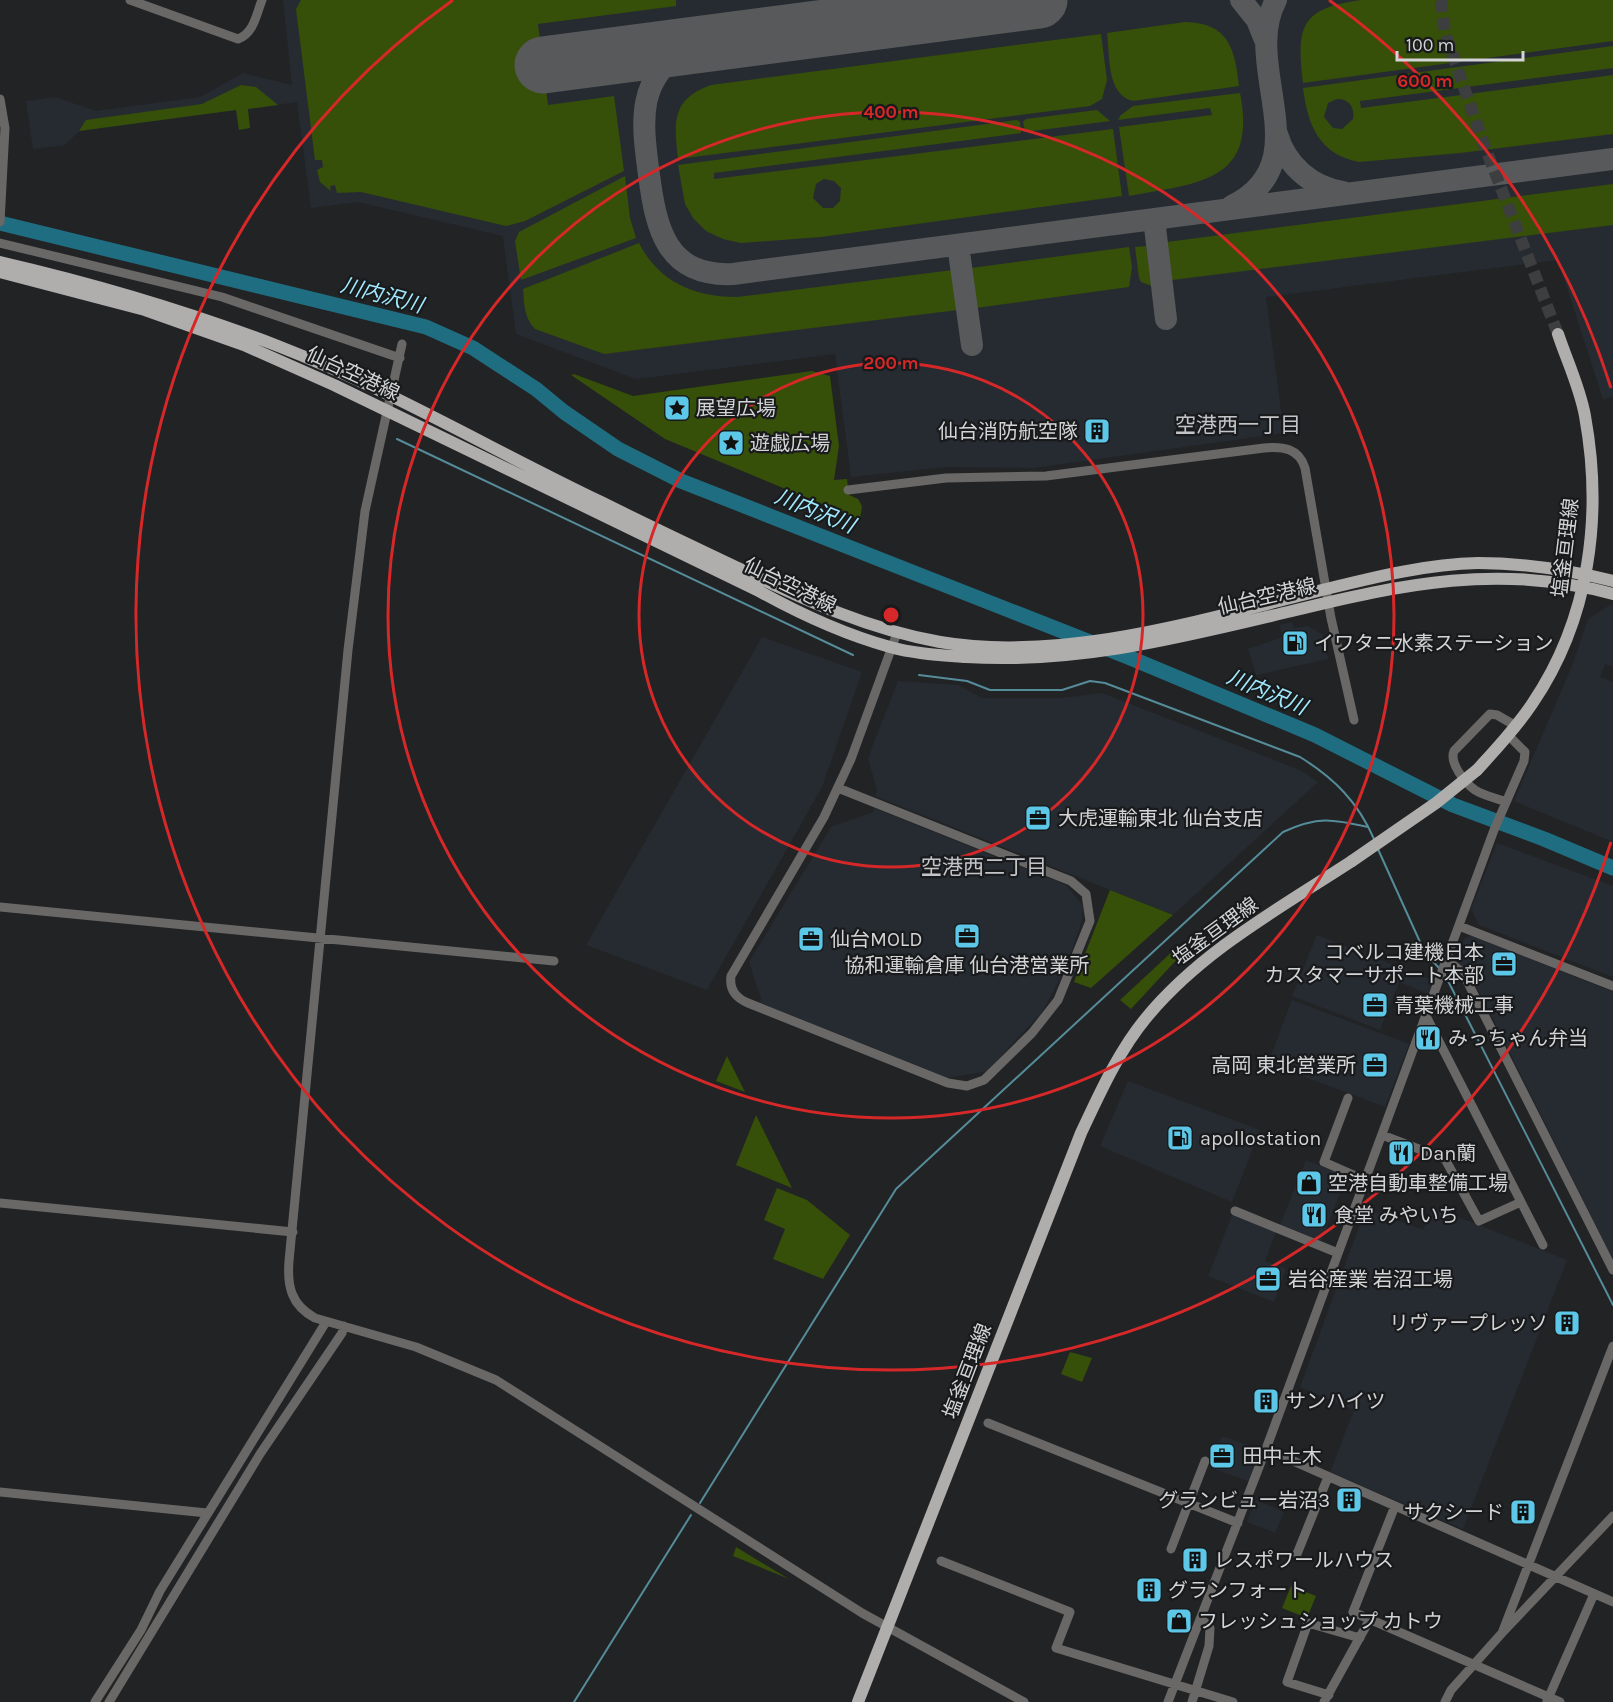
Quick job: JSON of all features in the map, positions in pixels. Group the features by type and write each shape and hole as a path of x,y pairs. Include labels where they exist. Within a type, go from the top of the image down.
{"main road":[{"name":"仙台空港線","path":"0,262 162,304 281,347 390,405 792,609 836,629 892,647 931,654 1047,658 1163,640 1411,571 1478,563 1545,568 1585,580 1613,594"},
{"name":"仙台空港線","path":"0,272 145,310 244,345 390,405 803,599 897,633 946,643 1026,648 1080,644 1326,596"},
{"name":"塩釜亘理線","path":"858,1702 1081,1133 1117,1060 1146,1018 1201,962 1436,803 1477,770 1512,731 1554,667 1568,635 1585,580 1593,512 1585,414 1558,334"},
{"name":"仙台空港線","path":"1585,580 1613,581"}],"street":[{"path":"130,0 238,39 246,36 252,28 262,0"},
{"path":"0,99 5,128 0,222"},
{"path":"0,243 222,297 400,358"},
{"path":"402,344 365,511 320,938 288,1278 291,1294 304,1313 326,1322 416,1347 496,1380 701,1513 887,1628 1024,1702"},
{"path":"848,490 946,478 1046,476 1264,448 1285,448 1298,455 1305,468 1326,596 1354,720"},
{"path":"838,788 1071,880 1086,894 1090,921 1058,1000 1032,1034 992,1073 977,1083 967,1086 948,1083 748,1003 736,997 731,988 730,976 824,817 838,788 897,633"},
{"path":"1168,1702 1266,1449 1496,826 1526,756 1512,731 1497,715 1490,714 1452,756 1452,762 1474,789 1506,802"},
{"path":"0,907 554,961"},
{"path":"1459,926 1613,986"},
{"path":"1447,961 1463,973 1613,1270"},
{"path":"1426,1016 1543,1245"},
{"path":"1348,1098 1324,1162 1365,1180"},
{"path":"1382,1135 1445,1159 1479,1221 1521,1202"},
{"path":"0,1203 293,1232"},
{"path":"1235,1211 1338,1253"},
{"path":"95,1702 141,1630 160,1591 207,1513 326,1322"},
{"path":"109,1702 260,1454 342,1333 344,1326"},
{"path":"1502,1633 1613,1346"},
{"path":"988,1423 1238,1523"},
{"path":"1266,1449 1613,1602"},
{"path":"1171,1549 1205,1461"},
{"path":"1297,1554 1328,1477"},
{"path":"0,1492 207,1513"},
{"path":"1395,1506 1353,1612 1548,1700 1560,1702"},
{"path":"1444,1702 1451,1690 1502,1633 1613,1516"},
{"path":"941,1561 1070,1612 1056,1648 1233,1702"},
{"path":"1548,1700 1594,1593"},
{"path":"1192,1702 1209,1646 1210,1628 1202,1618"},
{"path":"1360,1638 1308,1623 1287,1682 1327,1698 1360,1638 1370,1619"}],"shaded area":[{"path":"283,0 1613,0 1613,397 1603,399 1558,260 1266,297 1284,433 1034,468 946,467 851,477 835,354 636,379 516,334 503,236 358,202 311,208 297,102 248,109 250,128 239,130 236,110 79,131 65,145 33,149 26,101 55,97 96,111 200,97 243,73 292,85"},
{"path":"1610,605 1613,606 1613,667 1605,664 1600,677 1613,682 1613,842 1514,801 1572,666 1588,619"},
{"name":"イワタニ水素ステーション","path":"1292,622 1294,628 1308,626 1322,634 1328,659 1256,675 1248,649 1283,637 1279,625"},
{"path":"762,637 862,672 822,787 707,990 586,945"},
{"path":"898,681 958,685 982,698 1061,698 1102,693 1300,770 1318,782 1173,915 875,796 877,791 868,758"},
{"path":"874,808 1066,885 1083,906 1082,921 1065,970 1042,1012 987,1071 948,1078 760,1003 761,998 749,962 831,827 873,812"},
{"path":"1497,843 1613,886 1613,977 1479,925 1471,909"},
{"path":"1317,935 1429,979 1432,984 1428,994 1399,982 1380,1030 1292,996"},
{"path":"1472,935 1613,992 1613,1260 1484,1001 1469,973 1455,961 1464,939"},
{"path":"1292,1000 1409,1044 1385,1107 1268,1063"},
{"name":"apollostation","path":"1128,1081 1260,1130 1232,1202 1100,1146"},
{"path":"1306,1160 1347,1176 1321,1241 1280,1225"},
{"path":"1433,1207 1567,1260 1463,1529 1330,1472 1354,1410 1300,1387 1366,1208 1423,1230"},
{"path":"1233,1213 1277,1230 1265,1261 1286,1269 1274,1302 1208,1276"},
{"path":"1222,1436 1261,1450 1250,1482 1210,1467"},
{"path":"1256,1500 1284,1512 1275,1533 1247,1522"}],"green space":[{"path":"301,0 676,0 676,6 538,24 548,105 614,96 624,171 525,221 506,226 361,192 337,193 335,185 330,186 331,191 320,182 317,170 323,167 322,160 315,160 296,9"},
{"path":"1361,0 1613,0 1613,41 1303,83 1301,47 1302,34 1307,23 1314,15 1326,8"},
{"path":"1185,22 1211,27 1227,40 1235,61 1239,86 1133,101 1124,97 1118,91 1111,73 1107,33"},
{"path":"1101,34 1107,80 1102,99 1090,106 678,159 676,123 682,105 688,97 711,85"},
{"path":"1613,46 1613,68 1360,101 1361,108 1613,75 1613,134 1460,153 1359,162 1334,152 1318,136 1308,114 1303,88","holes":["1337,99 1345,100 1353,111 1353,119 1342,129 1333,128 1324,117 1328,103"]},
{"path":"241,85 256,87 278,105 248,109 250,128 239,130 236,110 79,131 86,120 202,104"},
{"path":"1240,93 1243,123 1240,145 1231,162 1217,173 1199,181 1129,196 1119,127 1212,115 1210,108 1118,120 1121,115 1133,106"},
{"path":"1097,110 1110,121 1025,132 1023,122 1026,119"},
{"path":"1017,120 1020,122 1021,133 714,173 714,179 1113,129 1122,196 821,237 741,243 723,239 706,231 693,218 685,204 678,165","holes":["824,179 834,181 841,188 840,201 833,208 823,208 813,198 816,184"]},
{"path":"625,176 630,218 636,238 521,280 515,241 519,232"},
{"path":"1613,184 1613,225 1172,280 1167,242"},
{"path":"639,243 657,268 679,285 706,294 721,296 737,297 953,270 958,310 604,354 535,329 531,325 525,310 523,289"},
{"path":"1146,246 1152,286 1141,282 1139,278 1135,247"},
{"path":"1129,247 1132,267 1129,287 976,308 971,268"},
{"path":"812,371 830,376 839,446 834,480 847,479 849,495 858,499 862,506 860,520 665,439 571,375 574,374 633,396"},
{"path":"1110,890 1173,915 1091,988 1074,982"},
{"path":"1175,949 1181,955 1131,1009 1120,1000"},
{"path":"727,1056 745,1092 716,1081"},
{"path":"756,1115 792,1188 736,1165"},
{"path":"777,1188 807,1200 850,1235 823,1279 773,1259 785,1229 764,1220"},
{"path":"1070,1352 1092,1358 1082,1382 1061,1374"},
{"path":"736,1547 789,1579 733,1556"},
{"path":"1291,1586 1316,1596 1307,1618 1282,1608"}],"waterway":[{"name":"川内沢川","path":"0,223 426,327 473,348 536,389 564,412 618,449 681,481 1128,657 1315,735 1453,805 1613,868"},
{"path":"397,439 853,655"},
{"path":"919,675 967,681 990,690 1062,690 1090,681 1105,683 1300,757 1324,773 1344,792 1353,802 1374,839"},
{"path":"700,1503 896,1189 1283,832 1306,823 1325,820 1368,827"},
{"path":"1377,847 1425,953 1440,969"},
{"path":"1444,973 1613,1305"},
{"path":"574,1702 691,1515"}],"taxiway":[{"path":"1241,0 1257,20 1265,40"},
{"path":"1232,206 1258,187 1272,165 1276,139 1267,54 1267,26 1276,0"},
{"path":"689,46 671,59 659,72 651,87 644,119 646,156 656,213 668,246 679,258 693,267 710,273 733,274 1613,159"},
{"path":"1277,134 1293,165 1301,173 1320,185 1343,192"},
{"path":"1154,219 1166,319"},
{"path":"958,245 972,345"}],"runway":[{"path":"543,65 1039,0"}],"tunnel":[{"path":"1441,0 1445,33 1483,142 1558,334"}],"place":[{"name":"展望広場","path":"677,408"},
{"name":"仙台消防航空隊","path":"1097,431"},
{"name":"遊戯広場","path":"731,443"},
{"name":"イワタニ水素ステーション","path":"1295,643"},
{"name":"大虎運輸東北 仙台支店","path":"1038,818"},
{"name":"協和運輸倉庫 仙台港営業所","path":"967,936"},
{"name":"仙台MOLD","path":"811,939"},
{"name":"コベルコ建機日本 カスタマーサポート本部","path":"1504,964"},
{"name":"青葉機械工事","path":"1375,1005"},
{"name":"みっちゃん弁当","path":"1428,1038"},
{"name":"高岡 東北営業所","path":"1375,1065"},
{"name":"apollostation","path":"1180,1138"},
{"name":"Dan蘭","path":"1401,1153"},
{"name":"空港自動車整備工場","path":"1309,1183"},
{"name":"食堂 みやいち","path":"1314,1215"},
{"name":"岩谷産業 岩沼工場","path":"1268,1279"},
{"name":"リヴァープレッソ","path":"1567,1323"},
{"name":"サンハイツ","path":"1266,1401"},
{"name":"田中土木","path":"1222,1456"},
{"name":"グランビュー岩沼3","path":"1349,1500"},
{"name":"サクシード","path":"1523,1512"},
{"name":"レスポワールハウス","path":"1195,1560"},
{"name":"グランフォート","path":"1149,1590"},
{"name":"フレッシュショップ カトウ","path":"1179,1621"}],"district":[{"name":"空港西一丁目","path":"1238,425"},
{"name":"空港西二丁目","path":"984,867"}]}
